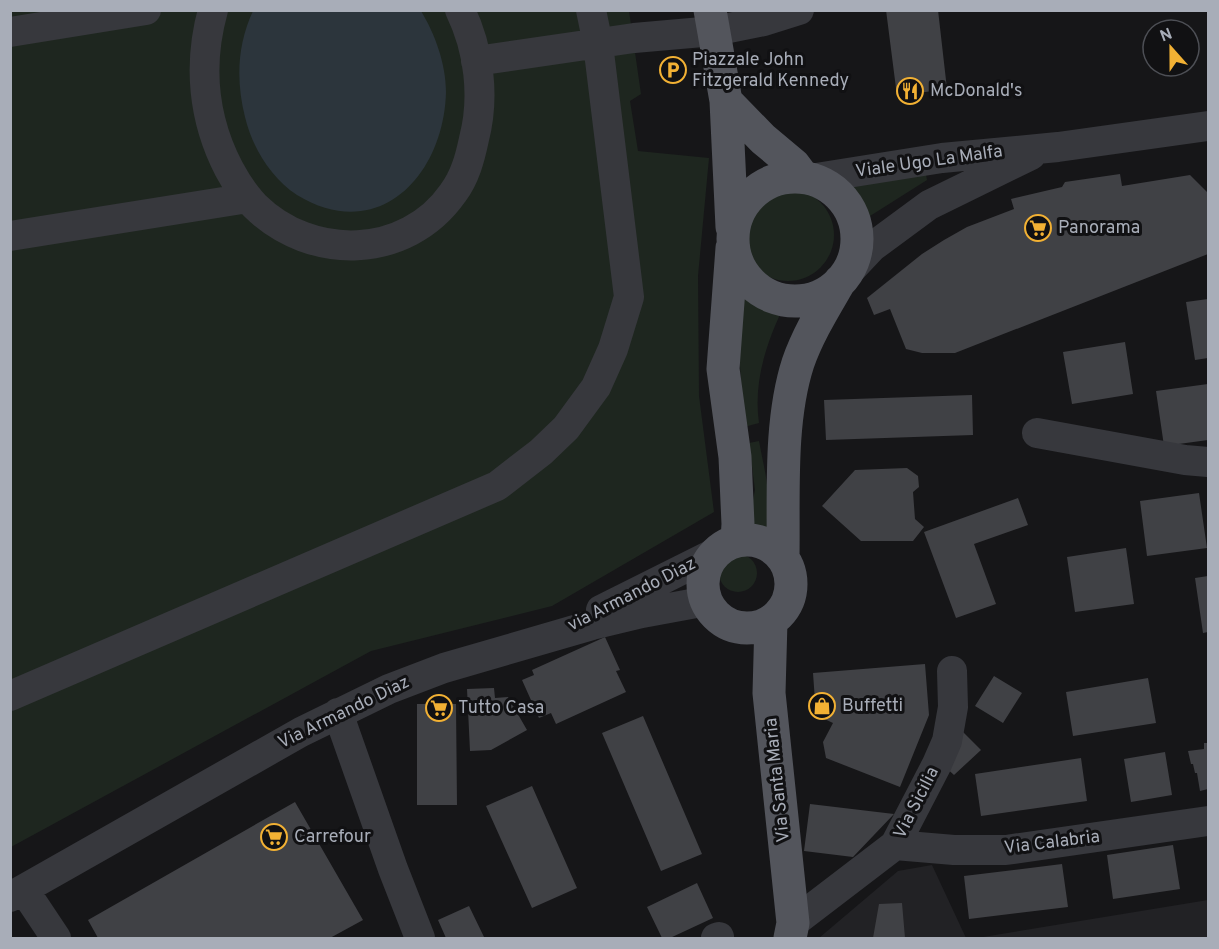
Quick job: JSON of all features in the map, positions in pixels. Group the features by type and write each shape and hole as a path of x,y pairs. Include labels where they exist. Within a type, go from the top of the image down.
{"main road":[{"path":"712,21 726,101 736,260 745,276 758,289 774,297 791,301 809,299 826,292 840,281"},
{"path":"726,101 763,139 807,178"},
{"path":"727,546 752,540 775,549 783,558 789,571 791,585 789,599 782,611 771,621 747,628 723,620 707,601 704,575 709,563 727,546 738,524 735,457 723,369 736,218 744,203 755,191 770,182 786,177 807,178 827,186 841,197 854,221 856,249 850,266 807,342 793,381 786,434 783,558"},
{"name":"Via Santa Maria","path":"771,621 769,693 792,931"},
{"name":"Via Santa Maria","path":"739,626 769,693"}],"street":[{"path":"10,32 146,10"},
{"path":"213,10 204,66 208,108 224,159 248,198 283,228 323,244 352,246 380,243 419,226 452,195 466,171 477,129 479,96 476,61 460,10"},
{"path":"10,696 497,486 541,452 566,428 596,387 613,349 628,297 598,44 591,10"},
{"path":"476,61 668,34 712,21 764,21 799,10"},
{"name":"Viale Ugo La Malfa","path":"807,178 942,158 1209,126"},
{"name":"Viale Ugo La Malfa","path":"840,281 872,248 929,205 1047,147"},
{"path":"10,236 248,198"},
{"path":"1037,433 1185,460 1209,462"},
{"name":"via Armando Diaz","path":"546,637 727,546"},
{"name":"Via Armando Diaz","path":"17,894 338,713 389,688 430,672 546,637 642,613 707,601"},
{"name":"Via Sicilia","path":"792,931 895,845 937,764 946,741 953,707 952,671"},
{"path":"338,713 420,939"},
{"name":"Via Calabria","path":"895,845 954,850 1012,849 1209,821"},
{"path":"17,894 56,939"}],"shaded area":[{"path":"11,11 629,11 641,94 630,101 638,151 709,158 698,276 699,396 714,512 552,606 371,651 11,847"},
{"path":"253,11 421,11 439,50 446,81 446,92 442,122 433,150 420,174 401,193 380,206 355,212 327,208 297,195 271,171 252,139 240,90 241,50"},
{"path":"925,170 927,180 859,223 848,196 837,183"},
{"path":"788,189 806,193 820,203 830,217 834,235 830,253 820,267 806,277 788,281 770,277 756,267 746,253 742,235 746,217 756,203 770,193"},
{"path":"741,285 763,297 785,304 772,332 763,362 758,392 759,423 744,427 739,351"},
{"path":"759,441 769,502 764,539 746,534 755,490 749,443"},
{"path":"738,554 751,560 757,573 751,586 738,592 725,586 719,573 725,560"},
{"path":"932,865 966,938 819,938 898,871"},
{"path":"1208,900 1208,938 977,938"}],"building":[{"path":"886,10 938,10 947,89 897,96"},
{"path":"1120,174 1122,186 1190,175 1208,193 1208,254 955,353 922,353 906,349 890,309 874,315 867,298 922,254 944,240 967,227 1014,209 1011,199 1062,187 1065,182"},
{"path":"1208,299 1208,358 1195,360 1186,302"},
{"path":"1125,342 1133,394 1072,404 1063,352"},
{"path":"1208,384 1208,440 1164,446 1156,391"},
{"path":"972,395 973,435 826,440 824,400"},
{"path":"907,468 918,476 919,487 913,492 915,519 924,527 913,541 861,541 822,506 855,470"},
{"path":"1199,493 1207,548 1147,556 1140,501"},
{"path":"1018,498 1028,525 974,544 996,604 956,618 924,532"},
{"path":"1126,548 1134,604 1075,612 1067,557"},
{"path":"1208,576 1208,632 1203,633 1195,578"},
{"path":"605,637 620,670 616,671 626,692 556,724 551,713 539,718 522,680 534,675 532,670"},
{"path":"925,664 929,715 900,787 826,758 823,742 833,723 816,715 813,673"},
{"path":"994,676 1022,693 1003,723 975,706"},
{"path":"1148,678 1156,723 1073,736 1066,692"},
{"path":"494,688 495,698 508,697 527,730 491,750 470,751 467,689"},
{"path":"417,704 456,704 457,805 417,805"},
{"path":"643,716 702,854 661,871 602,733"},
{"path":"960,729 981,750 954,775 942,764"},
{"path":"1204,743 1208,743 1208,789 1200,791 1197,773 1191,764 1188,751 1204,749"},
{"path":"1165,752 1172,795 1131,802 1124,759"},
{"path":"1081,758 1087,801 981,816 975,774"},
{"path":"532,786 577,888 532,908 486,806"},
{"name":"Carrefour","path":"295,802 363,920 330,938 98,938 88,920"},
{"path":"810,804 894,814 853,857 804,851"},
{"path":"1173,845 1180,889 1113,899 1107,855"},
{"path":"1062,864 1068,907 969,919 964,876"},
{"path":"697,883 713,918 670,938 662,938 647,907"},
{"path":"902,903 905,938 873,938 879,904"},
{"path":"469,906 484,937 446,938 438,920"}],"place":[{"name":"Piazzale John Fitzgerald Kennedy","path":"673,70"},
{"name":"McDonald's","path":"910,91"},
{"name":"Panorama","path":"1038,228"},
{"name":"Buffetti","path":"822,706"},
{"name":"Tutto Casa","path":"439,708"},
{"name":"Carrefour","path":"274,837"}]}
